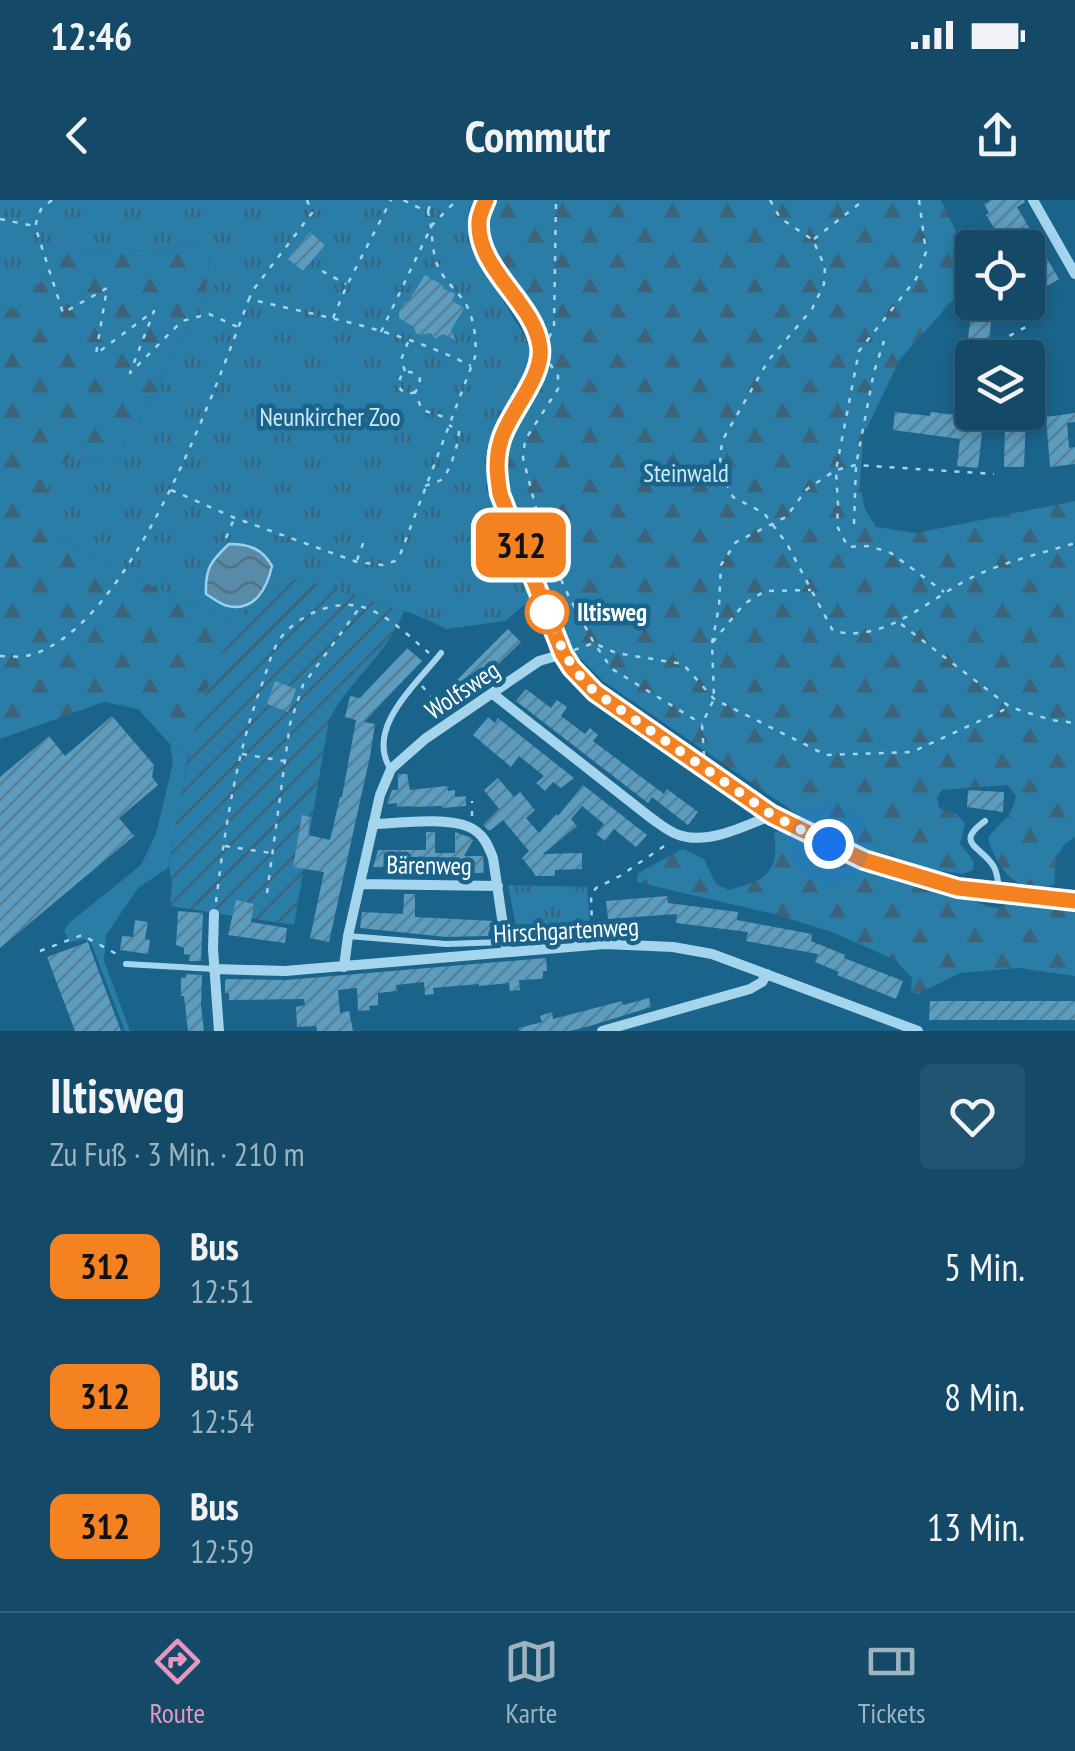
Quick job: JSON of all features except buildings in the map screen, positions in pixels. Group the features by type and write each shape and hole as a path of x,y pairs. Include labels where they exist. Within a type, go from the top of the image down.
{"street":[{"path":"486,200 478,220 482,244 532,324 540,348 538,368 501,438 495,466 500,494 572,668 595,692 772,815 864,860 958,888 1075,900"},
{"path":"1034,200 1075,274"},
{"name":"Wolfsweg","path":"344,967 380,794 391,769 425,739 539,661 563,654"},
{"path":"493,694 679,836 714,836 772,815"},
{"path":"373,824 453,823 480,834 493,858 507,947"},
{"name":"Bärenweg","path":"360,884 498,886"},
{"path":"214,914 219,1031"},
{"name":"Hirschgartenweg","path":"214,969 285,971 344,967 507,947 672,947 712,954 909,1030"},
{"path":"602,1031 750,989 768,974"}],"lane":[{"name":"Wolfsweg","path":"391,769 384,738 389,721 438,656"},
{"path":"984,821 972,830 970,843 996,869 1000,894"},
{"name":"Hirschgartenweg","path":"348,936 507,947"},
{"path":"124,960 214,969"}],"path":[{"path":"52,200 41,209 35,226 63,313 107,288 96,354 154,312 130,374 182,322 209,314 238,327"},
{"path":"0,656 30,656 76,628 122,572 171,490 253,290 312,214 307,200"},
{"path":"332,320 391,200"},
{"path":"403,200 428,212"},
{"path":"171,490 234,518 356,562 384,565 400,556 476,347 471,317 464,302 445,282 435,259 428,212 432,200"},
{"path":"381,332 432,225 457,200"},
{"path":"556,200 554,326 540,348 558,376 558,388 525,440 523,458 546,546 568,597 612,669 702,724"},
{"path":"770,200 780,218 813,240 826,266 824,284 812,310 768,361 722,441 720,464 733,496 774,524 834,631 849,635 899,623 978,574 1075,543"},
{"path":"813,240 864,200"},
{"path":"919,200 926,252 916,279 859,352 836,470 836,526 848,547 869,546 890,552 946,593"},
{"path":"0,220 35,226"},
{"path":"322,271 347,285"},
{"path":"249,299 409,340 471,366"},
{"path":"1002,340 1026,326"},
{"path":"406,372 402,360 409,340"},
{"path":"854,524 856,465 884,340"},
{"path":"406,372 415,373 420,379 415,392 404,393 399,387 399,379 406,372"},
{"path":"415,392 422,410 449,421 459,439 445,475 424,486"},
{"path":"705,768 702,724 714,698 712,643 721,566 736,542 786,517 807,489 836,470 856,465 994,474"},
{"path":"226,538 234,518"},
{"path":"356,562 364,541"},
{"path":"712,643 744,604 764,591 812,590"},
{"path":"214,914 240,753 282,636 310,615 340,604 360,606 383,616 438,656"},
{"path":"267,893 290,724 302,684 360,606"},
{"path":"899,623 1010,707 1075,723"},
{"path":"563,654 594,644 616,653 683,664 714,698 826,755 912,752 1010,707"},
{"path":"418,682 452,721"},
{"path":"240,753 285,761"},
{"path":"470,827 472,801"},
{"path":"603,930 592,926 590,895 679,836"},
{"path":"224,846 273,853"},
{"path":"40,952 82,935 124,960"}],"green space":[{"name":"Neunkircher Zoo","path":"0,200 474,200 469,209 469,239 526,338 531,358 495,436 486,487 523,570 530,600 505,621 447,629 414,614 308,581 285,578 238,625 122,572 51,533 42,509 54,471 76,452 111,465 144,413 206,293 211,254 195,242 159,253 70,248 16,310 0,304"},
{"name":"Steinwald","path":"495,200 941,200 955,230 955,298 900,359 863,436 860,485 865,509 876,527 916,533 1075,501 1075,837 1058,857 1055,884 1020,884 997,861 988,838 1014,804 1016,796 1008,785 942,790 937,797 939,808 956,814 965,823 960,844 973,860 973,870 962,874 932,869 864,848 807,821 603,681 571,649 509,499 502,469 507,440 547,365 546,326 502,263 488,232"},
{"path":"195,242 211,254 206,293 144,413 111,465 76,452 51,533 122,572 238,625 219,662 188,755 170,744 138,709 104,702 0,739 0,304 16,310 70,248 159,253"},
{"path":"285,578 308,581 404,611 389,640 329,720 294,925 170,906 169,867 179,806 191,744 209,684 236,628"},
{"path":"170,744 188,755 169,867 138,888 106,935 104,961 130,1031 125,1031 91,943 84,939 70,942 64,931 141,865 156,834 173,763"},
{"path":"780,830 856,864 986,906 1075,911 1075,976 1019,968 960,973 918,994 911,992 912,978 895,960 832,932 774,914 637,882 638,873 683,849 704,859 716,884 729,890 752,883 772,866 774,833"},
{"path":"508,885 587,887 591,936 532,940 517,931"}],"water":[{"path":"229,544 254,548 272,566 258,597 237,607 206,594 210,566"}],"bus line":[{"name":"312","path":"486,200 478,220 482,244 532,324 540,348 538,368 501,438 495,466 500,494 572,668 595,692 772,815 829,844 864,860 958,888 1075,901"}],"place":[{"name":"Iltisweg","path":"547,612"}],"route":[{"path":"547,612 563,654 595,692 772,815 829,844"}]}
